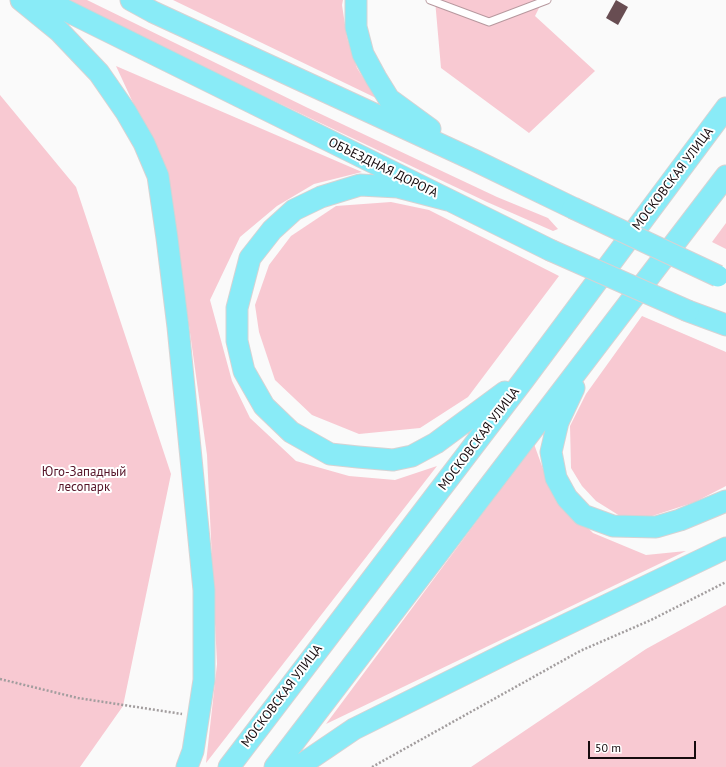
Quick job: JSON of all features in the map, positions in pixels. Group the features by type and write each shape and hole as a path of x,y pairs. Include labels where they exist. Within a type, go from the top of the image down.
{"main road":[{"path":"20,0 59,31 99,73 130,118 144,143 158,176 177,320 204,590 204,680 193,751 187,767"},
{"name":"ОБЪЕЗДНАЯ ДОРОГА","path":"45,0 550,250 688,311 726,325"},
{"path":"131,0 153,12 476,161 722,278"},
{"path":"356,0 356,27 363,54 389,99 410,116 476,161"},
{"name":"МОСКОВСКАЯ УЛИЦА","path":"229,767 525,378 726,108"},
{"path":"275,767 726,176"},
{"path":"448,200 398,187 360,185 321,197 294,210 272,230 250,258 236,308 237,342 244,371 264,406 291,432 330,454 393,460 412,456 436,443 525,378"},
{"path":"585,359 572,394 558,422 551,452 556,478 567,498 583,515 613,526 656,527 680,520 726,501"},
{"path":"298,767 354,729 436,690 511,650 726,548"}],"lane":[{"path":"430,0 489,22 547,0"}],"path":[{"path":"372,767 580,651 651,620 726,582"},
{"path":"0,679 78,698 185,715"}],"green space":[{"path":"68,0 87,0 308,108 497,197 548,218 558,229 553,231 487,202 135,35"},
{"path":"173,0 343,0 342,5 347,38 357,68 376,98"},
{"path":"435,0 543,0 535,16 595,71 529,133 441,68"},
{"path":"116,66 362,172 314,184 277,206 240,237 210,300 232,381 250,418 296,461 349,476 395,480 437,466 206,763 217,664 207,455 177,239 154,148"},
{"name":"Юго-Западный лесопарк","path":"0,95 76,187 171,474 123,706 80,767 0,767"},
{"path":"391,202 429,210 559,276 468,397 420,428 359,434 312,415 275,380 259,332 255,305 269,265 291,236 336,206"},
{"path":"726,223 726,249 712,242"},
{"path":"642,316 726,352 726,486 695,502 646,518 620,516 596,501 582,486 571,468 570,426 586,394"},
{"path":"534,444 551,491 593,533 646,555 686,551 326,724"},
{"path":"726,605 726,767 471,767 646,649"}],"building":[{"path":"616,0 628,7 618,25 606,18"}]}
